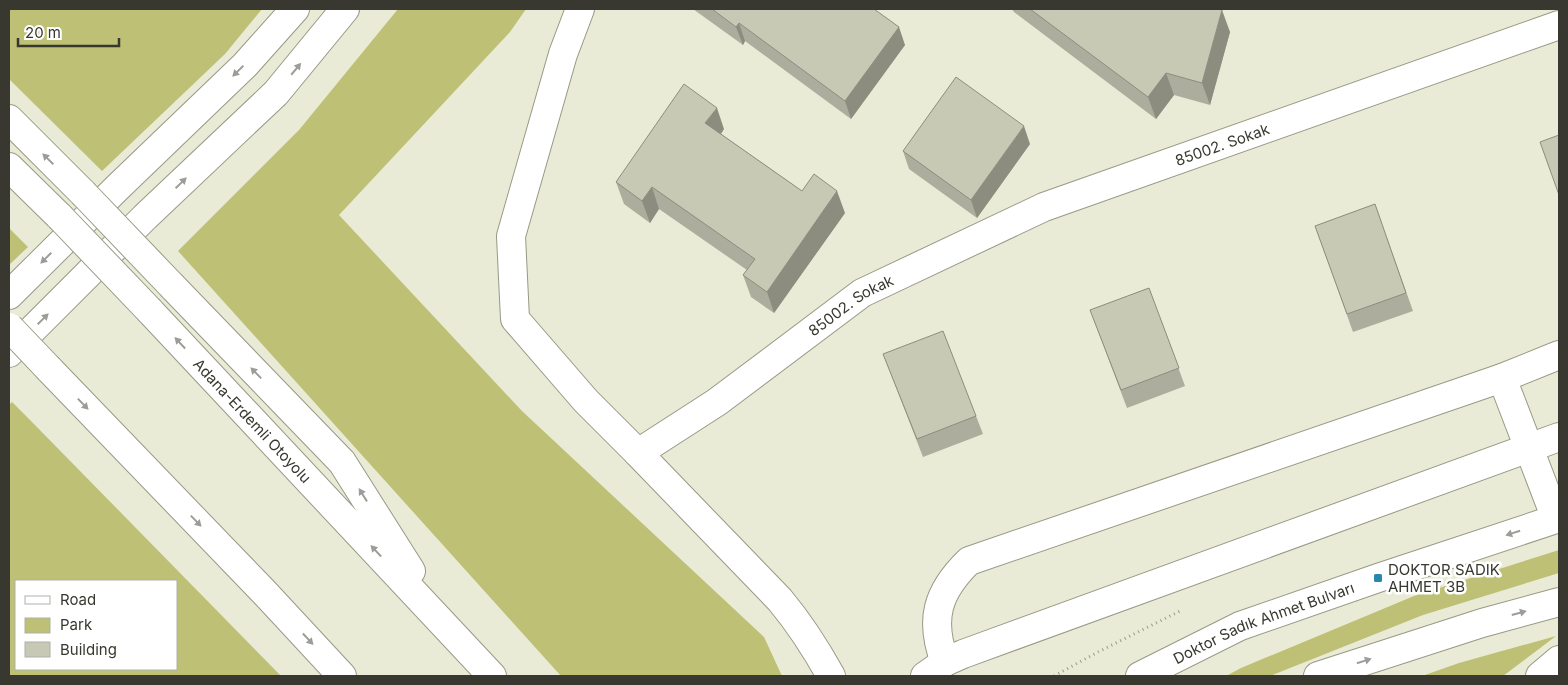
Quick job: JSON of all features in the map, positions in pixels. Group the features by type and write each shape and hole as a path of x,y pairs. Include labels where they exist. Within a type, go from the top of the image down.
{"main road":[{"path":"9,295 245,65 295,9"},
{"path":"9,353 145,216 276,92 345,9"},
{"path":"580,9 562,54 511,236 515,319 586,401 780,600 804,631 831,676"},
{"name":"85002. Sokak","path":"638,453 717,402 862,293 1036,212 1559,26"},
{"path":"9,119 83,193 342,462 445,625"},
{"name":"Adana-Erdemli Otoyolu","path":"9,167 150,311 492,676"},
{"path":"9,328 257,584 342,676"},
{"path":"1559,355 1502,378 969,561 955,574 945,591 938,609 936,627 939,645 935,669 1559,437"},
{"path":"1502,378 1558,518"},
{"name":"Doktor Sadık Ahmet Bulvarı","path":"1140,676 1240,626 1558,518"},
{"path":"1318,676 1482,623 1559,602"},
{"path":"1540,676 1559,660"}],"green space":[{"path":"9,9 262,9 225,54 102,171 9,79"},
{"path":"398,9 526,9 510,32 339,215 522,411 764,637 782,676 561,676 178,251 299,130"},
{"path":"9,228 28,247 9,265"},
{"path":"12,402 281,676 9,676 9,405"},
{"path":"1559,550 1559,573 1423,615 1270,676 1226,676 1414,596"},
{"path":"1556,636 1503,676 1422,676 1459,663"}],"building":[{"path":"712,9 874,9 899,27 845,101 739,23 736,27"},
{"path":"1030,9 1222,10 1202,83 1166,73 1148,97"},
{"path":"956,77 1024,126 971,200 903,151"},
{"path":"684,84 717,108 705,123 802,191 814,174 837,191 767,292 743,275 755,259 652,187 642,201 616,182"},
{"path":"1559,135 1559,195 1540,142"},
{"path":"1375,204 1406,293 1347,314 1315,226"},
{"path":"1149,288 1179,368 1121,390 1090,310"},
{"path":"943,331 976,416 917,439 883,354"}],"place":[{"name":"DOKTOR SADIK AHMET 3B","path":"1378,578"}]}
